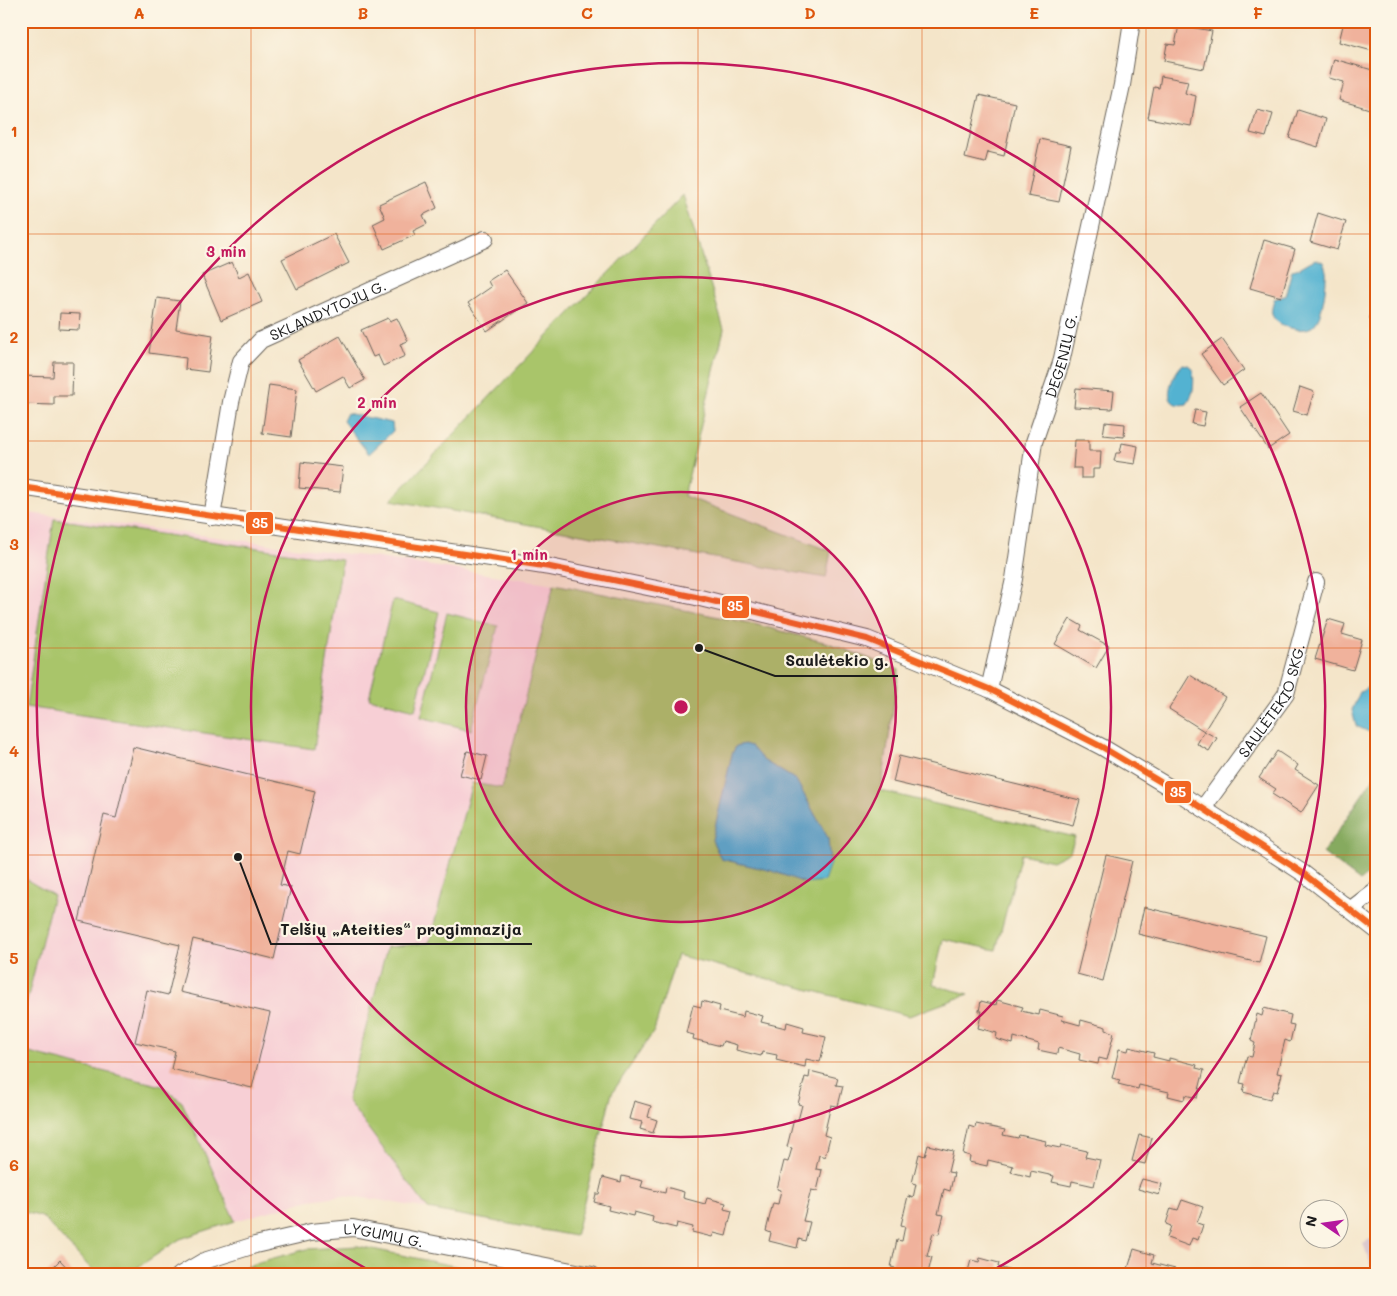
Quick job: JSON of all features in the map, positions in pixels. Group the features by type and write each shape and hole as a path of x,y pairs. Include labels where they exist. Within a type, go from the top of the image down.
{"street":[{"name":"DEGENIŲ G.","path":"989,689 1014,579 1034,442 1061,363 1122,85 1132,21"},
{"name":"SKLANDYTOJŲ G.","path":"212,517 231,402 241,361 262,340 485,239"},
{"path":"21,487 550,567 696,597 867,639 989,689 1102,747 1203,808 1303,873 1376,930"},
{"name":"SAULĖTEKIO SKG.","path":"1203,808 1286,694 1316,582"},
{"path":"1350,910 1376,890"},
{"name":"LYGUMŲ G.","path":"180,1275 204,1262 255,1245 311,1232 353,1228 592,1275"}],"shaded area":[{"path":"21,512 379,558 554,584 502,788 472,783 429,943 348,1100 428,1209 373,1199 340,1196 310,1200 235,1221 221,1186 162,1086 21,1051 27,880 21,833"},
{"path":"1376,1236 1376,1275 1370,1275 1373,1273 1363,1243"}],"green space":[{"path":"683,195 724,329 684,496 831,551 826,578 391,500"},
{"path":"54,519 342,560 314,749 26,707"},
{"path":"554,584 754,624 828,643 899,670 881,791 1075,837 1070,852 1052,861 1021,854 996,950 943,939 933,985 969,994 909,1016 677,955 654,1031 612,1093 575,1236 428,1209 347,1100 387,947 429,943 472,783 502,788"},
{"path":"393,600 439,612 415,710 369,698"},
{"path":"447,613 498,626 471,730 421,717"},
{"path":"1376,774 1376,869 1360,881 1323,853"},
{"path":"21,833 27,880 53,895 21,1025"},
{"path":"21,1051 162,1086 182,1102 235,1221 180,1239 126,1275 97,1275 42,1217 21,1211"},
{"path":"358,1246 497,1275 228,1275 259,1262 307,1249"}],"water":[{"path":"1316,259 1323,262 1326,273 1324,296 1319,317 1313,326 1309,328 1297,329 1284,326 1274,319 1272,314 1274,299 1285,296 1292,270"},
{"path":"1183,364 1193,369 1193,387 1187,404 1178,404 1172,402 1170,390 1174,376"},
{"path":"347,413 392,423 393,431 369,454 343,421"},
{"path":"1376,681 1376,735 1356,726 1352,710 1360,692"},
{"path":"744,744 751,746 763,760 796,780 828,838 830,863 824,881 805,883 772,871 721,859 712,840 732,754 736,746"}],"building":[{"path":"1344,21 1376,21 1376,52 1339,42"},
{"path":"1179,25 1212,31 1204,69 1164,61 1167,44 1175,45"},
{"path":"1334,59 1376,71 1376,99 1373,110 1339,100 1344,82 1329,78"},
{"path":"1161,76 1188,81 1185,93 1196,96 1191,126 1148,118 1154,87 1159,88"},
{"path":"979,95 1015,103 1004,156 988,152 985,163 965,158"},
{"path":"1257,110 1273,114 1266,137 1250,133"},
{"path":"1298,110 1326,119 1318,147 1289,138"},
{"path":"1040,139 1071,146 1059,202 1028,196"},
{"path":"426,182 437,208 423,215 427,224 413,231 415,235 384,249 373,224 385,218 379,204"},
{"path":"1318,213 1346,222 1337,250 1310,242"},
{"path":"334,234 349,263 297,289 282,259"},
{"path":"1264,240 1295,249 1281,297 1250,288"},
{"path":"232,262 239,277 249,272 262,302 221,320 202,275"},
{"path":"505,270 528,303 487,331 468,303 491,287 488,281"},
{"path":"1372,273 1376,273 1376,319 1370,319"},
{"path":"157,298 180,301 176,329 213,335 208,372 185,369 186,358 149,353"},
{"path":"60,313 80,314 79,330 59,329"},
{"path":"388,318 390,321 397,318 408,341 400,344 405,356 383,366 378,355 373,357 361,330"},
{"path":"340,336 365,380 350,388 343,376 316,391 298,360"},
{"path":"1222,339 1244,370 1223,385 1201,354"},
{"path":"54,362 73,362 72,396 54,396 54,405 21,404 21,376 53,377"},
{"path":"269,385 297,389 291,437 262,433"},
{"path":"1300,387 1314,392 1307,415 1293,411"},
{"path":"1076,388 1114,391 1112,409 1074,407"},
{"path":"1261,393 1289,435 1268,449 1240,407"},
{"path":"1195,410 1206,412 1203,426 1192,424"},
{"path":"1105,422 1125,424 1124,437 1103,435"},
{"path":"1075,440 1089,440 1089,451 1101,451 1100,469 1093,469 1093,478 1081,478 1081,468 1073,468"},
{"path":"1122,443 1138,446 1135,464 1114,461 1116,453 1120,453"},
{"path":"301,462 343,467 340,492 299,488"},
{"path":"1070,619 1082,626 1080,630 1109,646 1096,668 1055,644"},
{"path":"1328,619 1345,624 1342,634 1362,640 1353,670 1315,659"},
{"path":"1190,675 1225,697 1204,731 1169,709"},
{"path":"1204,731 1217,738 1209,751 1197,744"},
{"path":"133,747 315,791 300,854 288,851 280,885 291,887 274,959 193,939 180,992 270,1013 252,1088 171,1069 175,1051 135,1042 147,990 168,995 180,945 79,921 104,815 116,818"},
{"path":"467,751 487,756 481,780 460,775"},
{"path":"1277,751 1298,765 1295,770 1319,785 1301,813 1272,794 1276,789 1259,778"},
{"path":"899,756 1080,800 1073,825 893,782"},
{"path":"1106,855 1132,861 1103,981 1077,974"},
{"path":"1144,907 1266,936 1259,963 1138,934"},
{"path":"997,1000 1023,1007 1021,1011 1039,1015 1040,1010 1063,1016 1062,1020 1080,1025 1081,1020 1106,1027 1106,1030 1114,1033 1107,1060 1099,1058 1098,1064 1079,1060 1080,1054 1058,1048 1057,1054 1038,1050 1039,1044 1014,1037 1013,1044 996,1039 997,1033 978,1028 982,1011 979,1011 981,1001 996,1005"},
{"path":"702,1001 720,1006 719,1011 743,1017 744,1011 763,1016 761,1022 786,1028 787,1022 804,1027 803,1032 826,1037 820,1062 806,1059 805,1067 776,1060 777,1055 762,1052 761,1056 736,1050 737,1045 723,1041 721,1046 693,1039 694,1035 686,1033 693,1005 701,1007"},
{"path":"1264,1008 1291,1015 1289,1024 1294,1025 1290,1042 1285,1040 1277,1073 1282,1074 1277,1092 1273,1091 1270,1099 1243,1092 1245,1084 1240,1083 1247,1056 1252,1057 1255,1043 1251,1041 1257,1014 1262,1016"},
{"path":"1129,1047 1154,1053 1153,1057 1169,1061 1169,1058 1197,1065 1196,1068 1204,1070 1197,1098 1185,1095 1184,1100 1168,1096 1169,1092 1139,1085 1138,1089 1118,1084 1120,1080 1112,1078 1119,1049 1128,1051"},
{"path":"810,1071 838,1078 836,1085 843,1086 838,1106 831,1105 824,1135 830,1137 825,1157 819,1155 816,1169 822,1170 817,1191 811,1190 803,1221 810,1222 805,1241 799,1239 797,1248 769,1241 771,1233 766,1231 773,1203 778,1204 781,1190 777,1189 784,1161 788,1162 792,1148 787,1147 794,1119 798,1120 802,1105 798,1104 805,1077 809,1078"},
{"path":"634,1101 651,1106 648,1117 657,1120 653,1133 640,1129 642,1122 629,1119"},
{"path":"976,1124 1005,1130 1003,1135 1018,1138 1019,1135 1046,1141 1045,1145 1060,1148 1061,1145 1087,1151 1085,1157 1100,1160 1094,1186 1072,1181 1071,1186 1052,1182 1054,1176 1031,1171 1030,1177 1011,1172 1013,1166 988,1160 987,1166 969,1162 970,1156 963,1154 969,1126 975,1128"},
{"path":"1139,1135 1152,1138 1145,1164 1132,1161"},
{"path":"928,1145 953,1151 948,1172 954,1173 950,1191 944,1189 938,1214 944,1215 939,1234 933,1233 927,1256 932,1257 928,1273 923,1272 923,1275 894,1275 895,1268 891,1267 897,1240 902,1241 905,1226 901,1225 908,1196 913,1198 916,1184 912,1183 919,1154 925,1156"},
{"path":"622,1176 643,1181 641,1187 665,1193 666,1187 684,1192 683,1198 705,1204 707,1198 726,1203 724,1209 732,1211 726,1236 714,1233 712,1237 692,1232 693,1227 677,1223 676,1228 652,1222 653,1217 634,1212 633,1216 608,1210 609,1206 594,1202 596,1194 599,1194 603,1177 621,1182"},
{"path":"1142,1179 1162,1184 1159,1195 1138,1189"},
{"path":"1182,1200 1203,1207 1197,1223 1203,1225 1198,1240 1192,1238 1189,1246 1167,1238 1171,1226 1166,1224 1171,1208 1178,1210"},
{"path":"1134,1249 1154,1255 1152,1263 1175,1269 1174,1275 1131,1275 1127,1272"},
{"path":"980,1258 999,1263 998,1267 1026,1275 967,1275 971,1260 979,1262"},
{"path":"60,1260 74,1275 45,1275"},
{"path":"21,1263 28,1265 25,1275 21,1275"},
{"path":"1030,1270 1045,1274 1029,1275"}],"transit line":[{"name":"35","path":"21,487 550,567 696,597 867,639 989,689 1102,747 1179,793 1303,873 1376,930"}],"place":[{"name":"Saulėtekio g.","path":"699,648"},
{"name":"Telšių „Ateities“ progimnazija","path":"238,857"}]}
